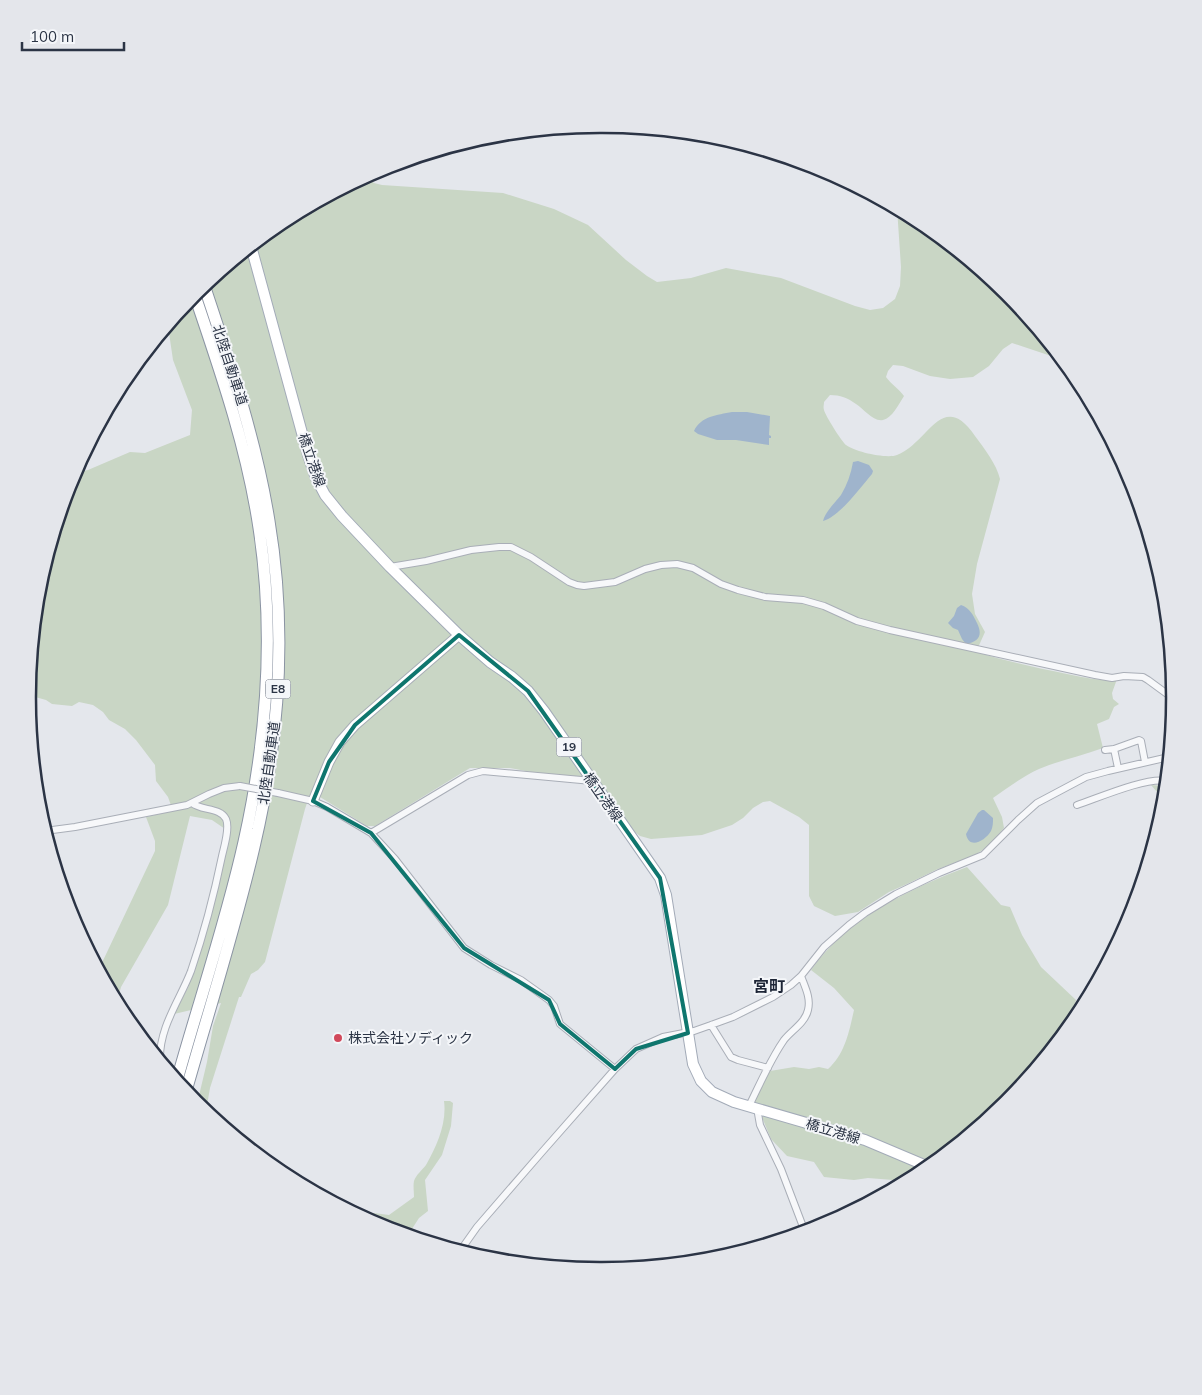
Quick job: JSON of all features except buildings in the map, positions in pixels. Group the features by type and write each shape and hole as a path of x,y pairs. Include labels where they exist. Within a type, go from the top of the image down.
{"highway":[{"name":"北陸自動車道","path":"188,1083 232,933 254,846 270,768 278,683 279,645 270,523 263,485 243,405 207,294"},
{"name":"北陸自動車道","path":"179,1073 231,894 244,842 258,765 266,687 266,607 259,528 252,487 232,409 197,303"}],"main road":[{"name":"橋立港線","path":"253,253 316,478 325,495 390,567 459,635 528,692 544,711 660,878 666,895 693,1064 701,1081 712,1092 734,1102 865,1140 921,1163"}],"street":[{"path":"390,567 426,562 470,550 511,547 531,557 569,582 584,586 615,582 645,569 677,564 693,568 715,581 738,590 765,597 804,600 824,606 857,621 890,630 1095,675 1112,678 1124,676 1143,677 1166,693"},
{"path":"313,801 332,755 340,742 355,725 459,635"},
{"path":"1105,750 1114,749 1139,740 1141,741 1145,762"},
{"path":"1114,749 1118,768"},
{"path":"464,1245 477,1227 615,1069 636,1049 663,1037 688,1033 711,1025 762,1003 785,989 801,976 824,947 849,924 878,904 939,873 983,855 1018,820 1051,795 1086,777 1162,759"},
{"path":"371,833 473,773 483,771 592,781"},
{"path":"1077,805 1139,784 1159,781"},
{"path":"52,830 123,819 187,806 224,788 240,786 313,801 327,807 371,833 395,859 464,948 491,965 521,980 549,1000 554,1006 560,1024 615,1069"},
{"path":"160,1050 164,1032 190,971 208,916 226,836 227,824 224,816 192,803"},
{"path":"801,976 808,995 808,1009 801,1023 784,1040 768,1068 753,1107 781,1169 802,1225"},
{"path":"711,1025 732,1057 768,1068"}],"highlighted area":[{"path":"459,635 528,691 660,878 688,1033 636,1049 615,1069 560,1024 549,1000 464,948 371,833 313,801 329,762 355,725"}],"green space":[{"path":"372,182 382,185 503,193 554,209 588,225 626,260 657,282 691,278 726,268 781,278 870,310 883,308 895,299 900,286 901,267 898,217 945,249 973,273 1026,325 1050,356 1012,343 1003,349 989,366 973,377 950,379 930,376 903,366 893,365 886,377 904,396 889,417 883,420 876,419 850,400 834,395 830,395 824,402 825,413 846,445 863,452 879,455 897,455 908,449 935,423 944,418 953,417 963,423 975,436 990,457 1000,479 977,564 972,594 975,614 985,632 976,652 1086,678 1117,679 1112,693 1113,699 1119,704 1114,707 1109,719 1097,724 1103,748 1039,769 993,798 1002,817 1004,828 990,845 975,855 938,869 889,892 858,912 835,916 814,906 809,896 809,825 799,817 770,801 763,802 753,808 732,825 702,835 651,839 640,836 632,830 595,778 531,772 510,768 470,768 375,826 367,826 320,797 315,797 307,803 305,809 265,962 258,970 251,974 241,997 239,997 210,1088 208,1102 199,1094 213,1026 221,1003 174,1014 188,988 228,831 212,820 190,816 168,905 120,992 102,962 155,851 155,841 146,817 173,811 168,797 156,781 155,765 125,729 109,720 103,712 93,705 79,702 72,706 52,704 36,697 37,661 47,587 55,551 66,516 84,471 130,452 145,453 190,435 192,410 173,360 169,334 202,298 229,273 257,249 287,228 319,208"},
{"path":"1151,785 1159,786 1158,793"},
{"path":"967,867 1001,905 1010,907 1022,935 1041,967 1076,1000 1075,1004 1026,1070 1000,1097 945,1146 915,1167 894,1180 868,1178 854,1180 824,1177 814,1162 787,1156 771,1139 754,1101 770,1071 794,1067 828,1069 839,1057 848,1034 854,1010 834,988 811,970 826,952 861,920 881,907"},
{"path":"444,1101 453,1103 451,1126 442,1155 425,1180 428,1211 419,1218 412,1229 372,1213 389,1215 414,1197 414,1181 434,1150 443,1126"}],"water":[{"path":"732,412 747,412 770,416 769,435 771,438 769,438 769,445 736,440 717,440 694,431 705,419"},
{"path":"858,461 869,465 873,471 872,474 843,508 823,521 828,511 841,495 850,475 853,462"},
{"path":"961,605 971,612 980,631 977,640 966,644 958,630 948,623"},
{"path":"982,810 993,818 992,829 981,841 970,842 966,834 978,813"}],"place":[{"name":"株式会社ソディック","path":"338,1038"}],"district":[{"name":"宮町","path":"769,986"}]}
